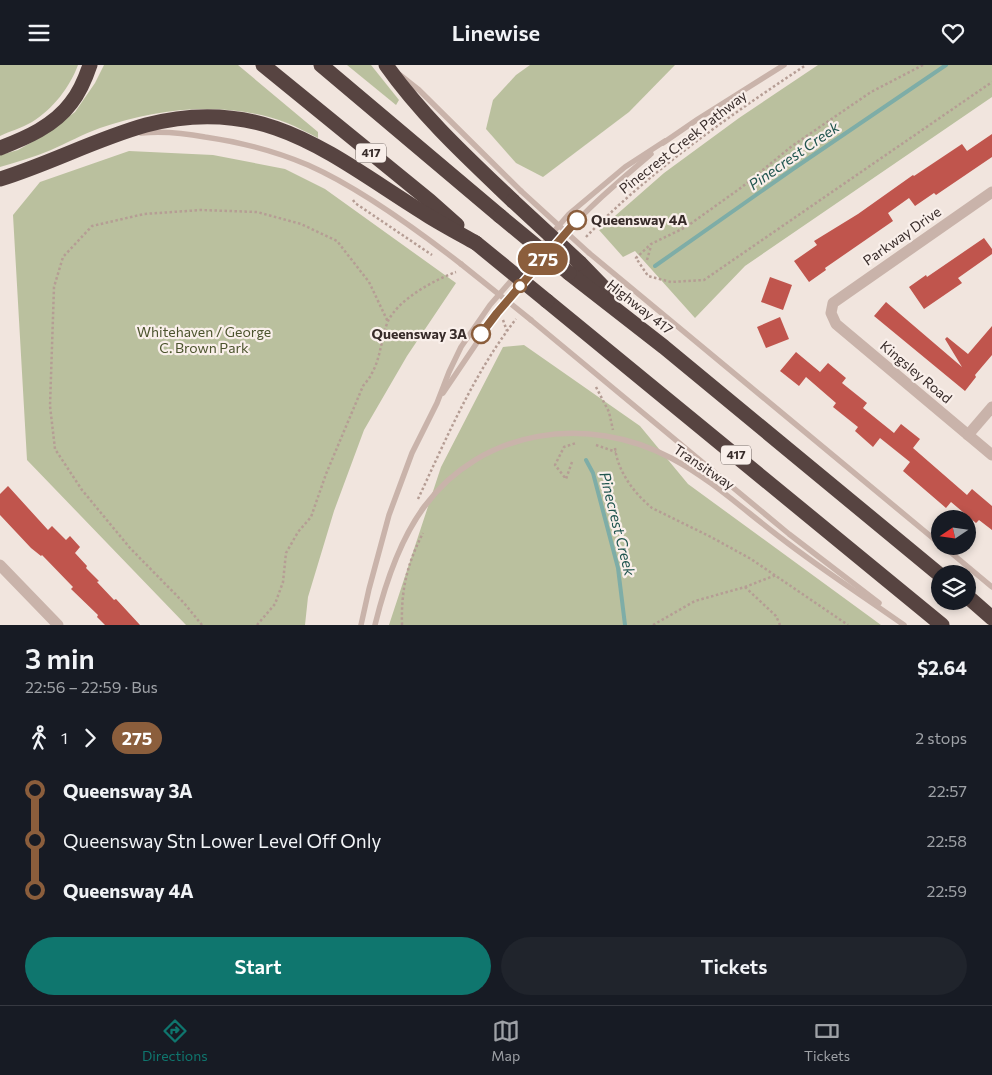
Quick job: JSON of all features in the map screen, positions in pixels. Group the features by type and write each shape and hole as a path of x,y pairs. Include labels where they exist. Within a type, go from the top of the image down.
{"highway":[{"path":"0,148 26,137 52,121 72,103 90,65"},
{"name":"417","path":"263,65 430,201 476,243 942,625"},
{"name":"417","path":"321,65 500,216 579,263"},
{"path":"386,65 424,114 517,196 579,263"},
{"path":"0,179 146,125 166,121 217,117 258,123 292,133 327,151 427,215 476,243"},
{"name":"Highway 417","path":"579,263 664,347 931,568"},
{"path":"976,604 992,618"}],"street":[{"name":"Parkway Drive","path":"832,306 833,303 864,280 992,192"},
{"name":"Kingsley Road","path":"832,306 831,313 836,324 992,455"},
{"path":"968,435 992,407"},
{"path":"0,565 58,625"}],"lane":[{"path":"361,625 368,589 389,515 412,453 437,403 461,347 490,305 569,214 588,197 625,167 784,65"},
{"path":"92,144 125,135 156,132 183,133 224,139 266,150 308,165 342,183 390,213 461,265 531,320 789,533 906,625"},
{"path":"437,403 497,313 577,220 607,191 665,141"},
{"path":"579,263 931,536"},
{"name":"Transitway","path":"375,625 392,570 412,526 425,505 458,473 500,447 534,437 566,433 614,437 655,450 693,471 785,542 906,625"},
{"path":"954,555 992,587"}],"path":[{"name":"Pinecrest Creek Pathway","path":"581,242 673,160 751,101 806,65"},
{"path":"923,65 872,92 792,146 742,187 686,227 651,244 636,258 648,276 671,282 704,280 992,82"},
{"path":"342,183 355,203 433,256"},
{"path":"202,625 124,541 82,490 55,449 50,407 54,287 62,257 92,226 144,214 201,210 257,212 301,224 337,241 369,282 388,321"},
{"path":"647,260 651,244"},
{"path":"257,625 275,604 283,582 286,553 298,532 311,517 363,386 373,373 388,321 418,291 438,278 456,272 448,266"},
{"path":"507,331 503,321 509,313"},
{"path":"417,501 470,389 516,319"},
{"path":"593,384 598,389 609,412 618,462 629,483 652,509 733,548 848,625"},
{"path":"572,462 566,479 555,465 564,447 577,443"},
{"path":"592,444 616,452"},
{"path":"402,625 403,590 416,548 423,533"},
{"path":"653,625 695,601 745,587 776,575"},
{"path":"745,587 776,616 780,625"}],"green space":[{"path":"0,65 78,65 65,89 47,111 28,124 0,136"},
{"path":"104,65 238,65 318,132 318,138 287,123 264,116 241,111 193,109 122,121 94,130 45,153 0,167 0,155 18,150 46,134 75,112 95,83"},
{"path":"347,65 371,65 399,100 396,105"},
{"path":"530,65 675,65 629,112 543,177 516,163 486,129 493,100 516,75"},
{"path":"818,65 992,65 992,97 745,266 695,318 635,251 623,257 599,230 664,173 739,118"},
{"name":"Whitehaven / George C. Brown Park","path":"129,151 213,155 285,169 325,189 456,283 407,356 364,430 334,511 308,597 305,625 186,625 27,460 13,215 40,182"},
{"path":"524,345 640,426 688,484 881,625 389,625 441,467 503,347"}],"building":[{"path":"992,134 992,157 936,195 934,193 915,206 909,198 888,213 893,221 825,268 826,270 809,282 794,261 817,245 814,241 858,214 913,175 962,144 967,151"},
{"path":"984,238 992,249 992,254 958,278 962,283 924,309 909,287"},
{"path":"770,277 792,285 783,310 761,302"},
{"path":"886,302 962,367 945,339 947,337 968,354 992,326 992,355 975,375 976,377 965,391 874,316"},
{"path":"780,317 789,339 766,348 757,327"},
{"path":"796,352 820,372 828,363 846,378 842,383 867,403 863,408 894,433 901,424 920,439 913,448 967,495 972,489 992,506 992,530 979,520 976,523 976,510 961,510 951,502 946,508 903,471 910,462 880,438 873,447 855,431 858,427 833,407 836,403 806,377 799,386 780,371"},
{"path":"8,486 48,530 52,526 66,540 70,536 80,547 75,553 99,581 97,582 140,625 105,625 97,617 98,615 71,589 73,587 42,555 31,548 0,515 0,494"}],"waterway":[{"name":"Pinecrest Creek","path":"655,266 946,65"},
{"name":"Pinecrest Creek","path":"586,460 593,473 618,568 625,625"}],"bus line":[{"name":"275","path":"481,334 577,220"}],"place":[{"name":"Queensway 4A","path":"577,220"},
{"name":"Queensway 3A","path":"481,334"}]}
